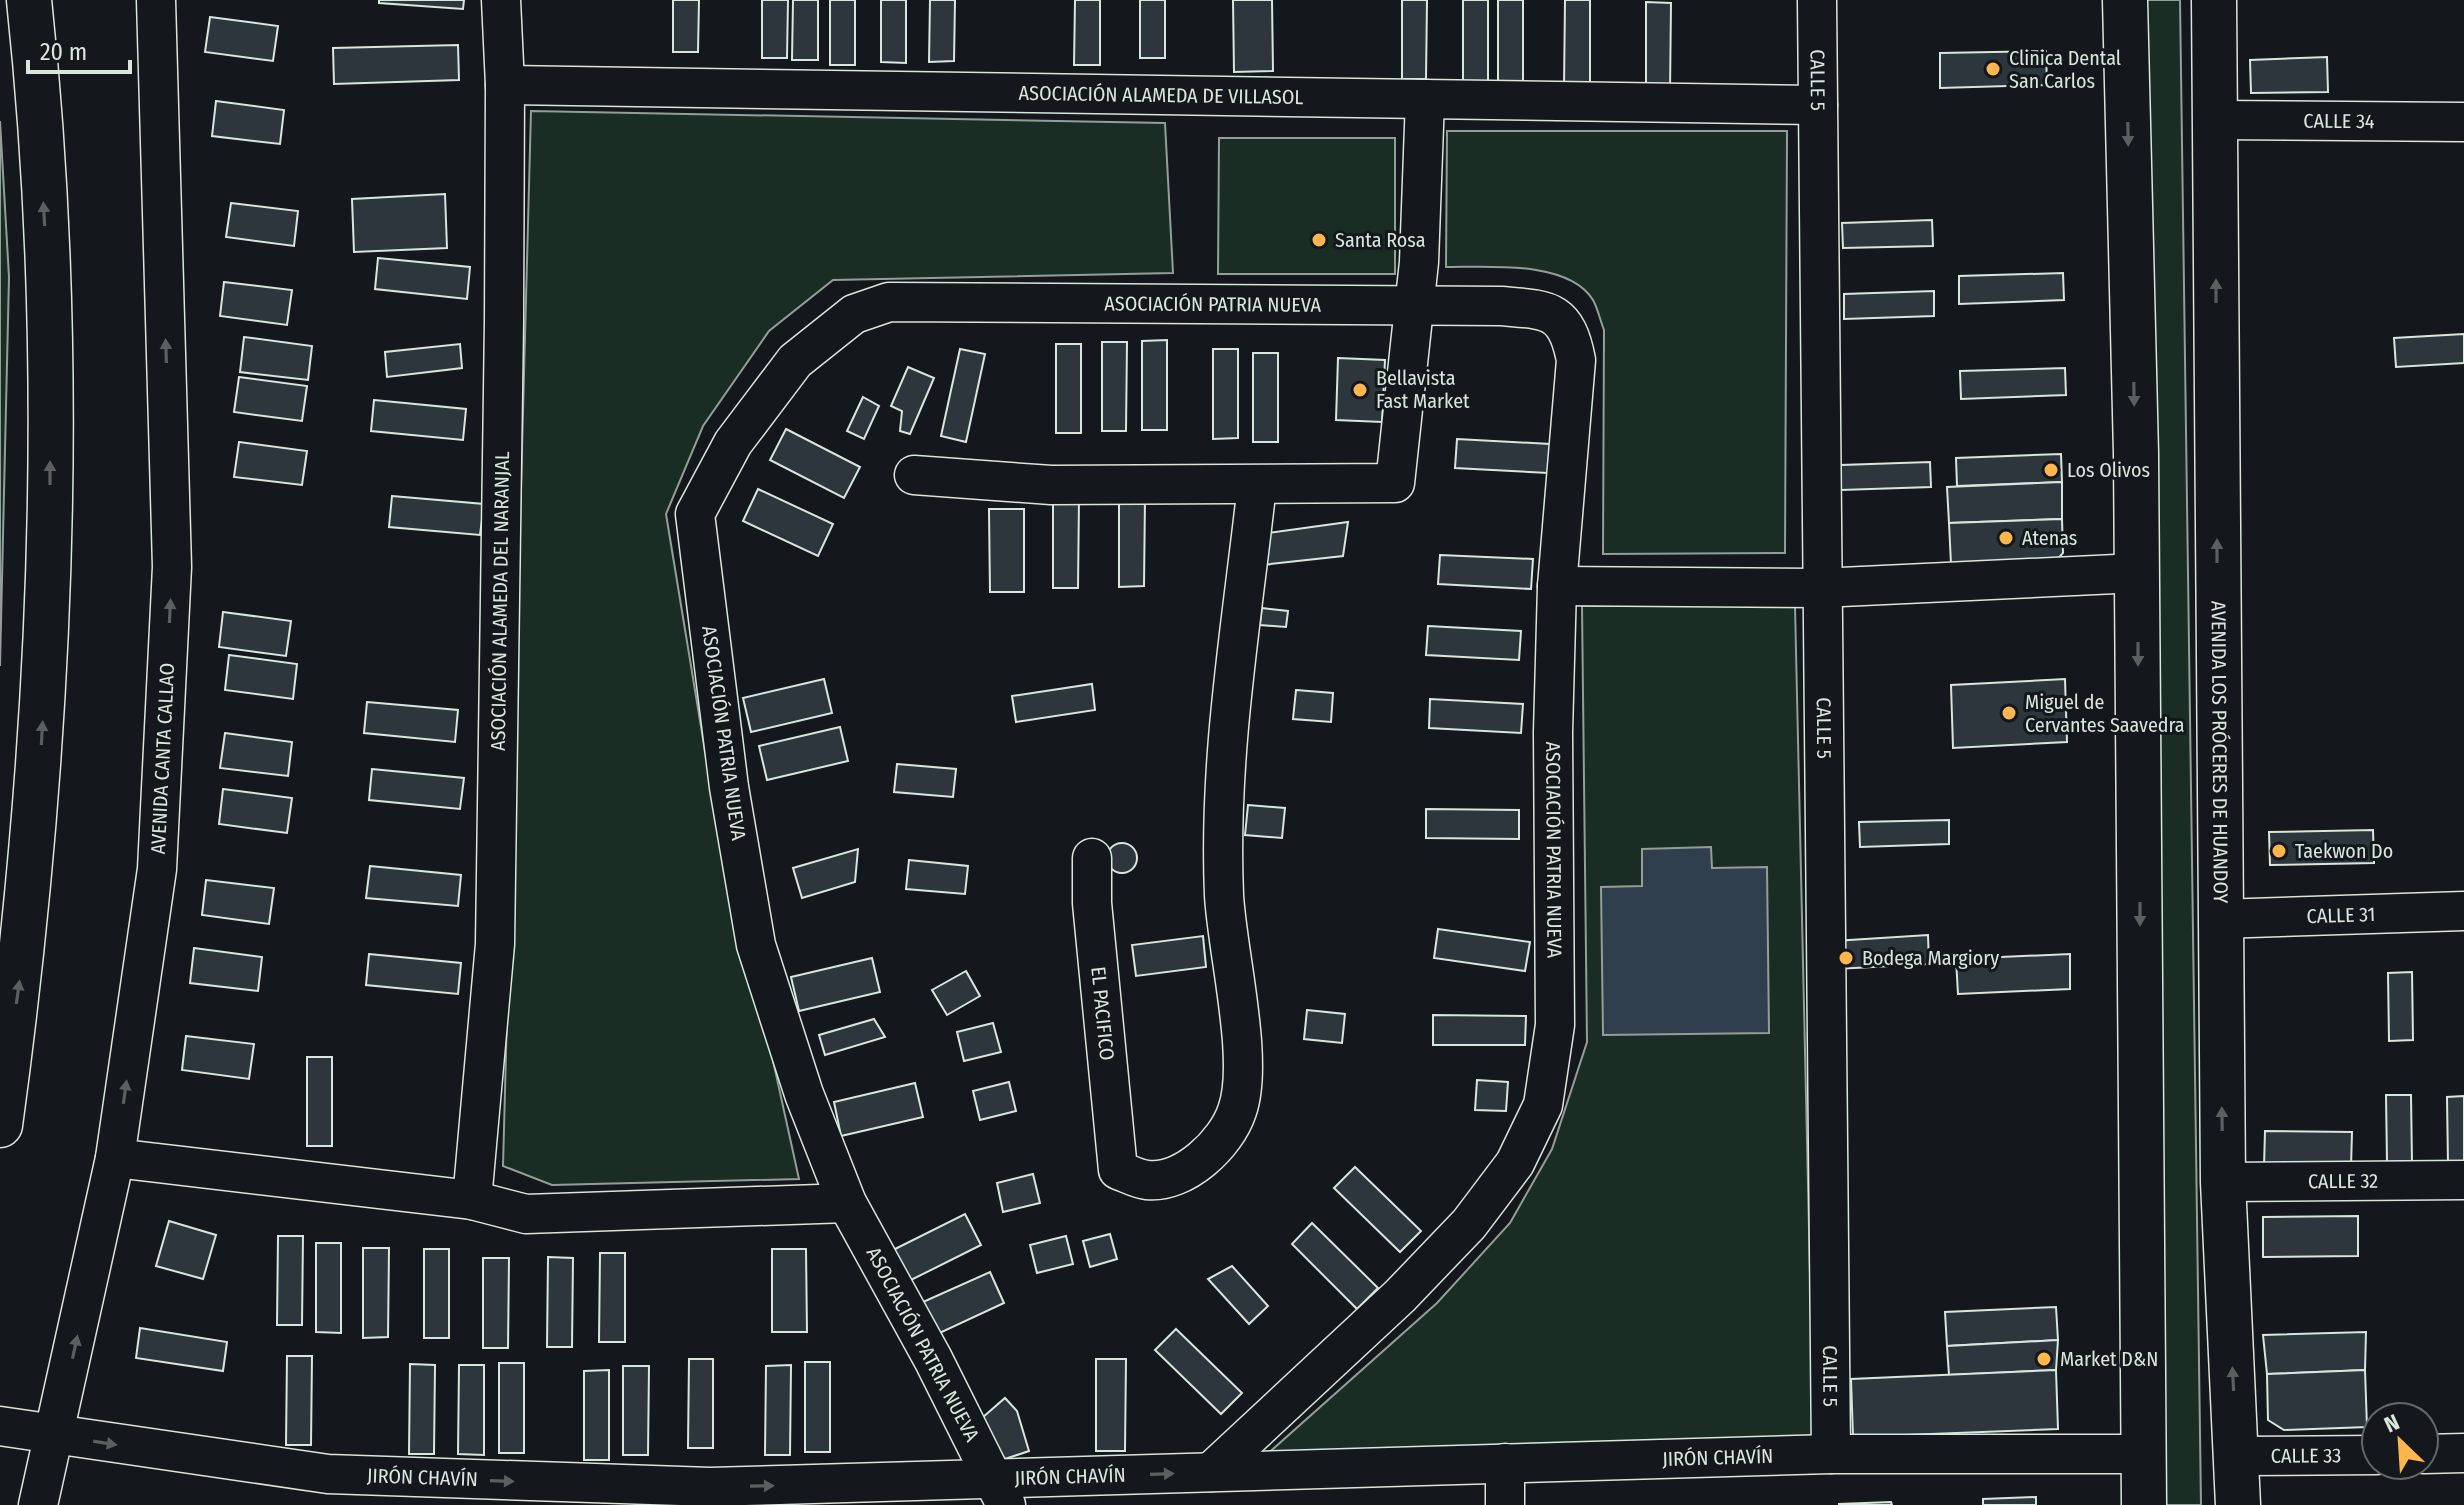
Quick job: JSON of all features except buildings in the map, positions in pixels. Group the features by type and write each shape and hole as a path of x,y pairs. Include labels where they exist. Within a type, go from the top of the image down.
{"main road":[{"path":"0,1125 22,968 42,741 51,513 49,285 29,0"},
{"path":"2125,0 2137,573 2144,1505"},
{"name":"AVENIDA LOS PRÓCERES DE HUANDOY","path":"2214,0 2223,1182 2238,1505"}],"street":[{"name":"AVENIDA CANTA CALLAO","path":"38,1505 115,1158 157,869 172,567 156,0"},
{"name":"ASOCIACIÓN ALAMEDA DEL NARANJAL","path":"472,1200 495,944 505,85 501,0"},
{"name":"CALLE 5","path":"1817,0 1820,588 1831,1454"},
{"name":"ASOCIACIÓN ALAMEDA DE VILLASOL","path":"505,85 1818,105"},
{"path":"914,475 1051,485 1395,483 1414,306 1425,99"},
{"name":"CALLE 34","path":"2215,120 2464,122"},
{"name":"ASOCIACIÓN PATRIA NUEVA","path":"1000,1492 847,1203 804,1094 756,945 729,787 695,514 733,443 795,361 854,314 889,302 1546,310 1559,317 1571,334 1576,360 1557,586 1553,732 1555,1025 1543,1105 1515,1163 1469,1224 1400,1296 1211,1472"},
{"name":"EL PACIFICO","path":"1092,858 1092,903 1118,1170 1148,1181 1185,1171 1218,1146 1237,1112 1244,1079 1224,895 1226,730 1257,485"},
{"path":"1557,586 1820,588 2137,573"},
{"name":"CALLE 31","path":"2219,919 2464,911"},
{"path":"115,1158 472,1200 526,1214 847,1203"},
{"name":"CALLE 32","path":"2223,1182 2464,1180"},
{"name":"JIRÓN CHAVÍN","path":"0,1426 352,1490 710,1487 1000,1492 1211,1472 1831,1454 2143,1454"},
{"path":"2440,1454 2464,1453"},
{"name":"CALLE 33","path":"2236,1456 2360,1455"},
{"path":"1505,1463 1505,1505"}],"green space":[{"path":"2140,0 2180,0 2201,1505 2162,1505"},
{"path":"531,111 1165,123 1173,273 833,280 769,331 703,426 666,514 705,751 799,1179 552,1185 503,1166"},
{"path":"0,121 9,277 0,666"},
{"path":"1447,131 1787,131 1785,553 1603,554 1604,330 1596,307 1581,287 1547,272 1526,268 1446,267"},
{"path":"1219,138 1395,138 1395,274 1218,274"},
{"path":"1582,606 1795,606 1814,1451 1265,1456 1437,1303 1510,1223 1552,1149 1587,1042"}],"water":[{"path":"1711,847 1712,868 1767,867 1769,1033 1603,1035 1601,887 1642,886 1642,849"}],"place":[{"name":"Clinica Dental San Carlos","path":"1993,69"},
{"name":"Santa Rosa","path":"1319,240"},
{"name":"Bellavista Fast Market","path":"1360,390"},
{"name":"Los Olivos","path":"2051,470"},
{"name":"Atenas","path":"2006,538"},
{"name":"Miguel de Cervantes Saavedra","path":"2009,713"},
{"name":"Taekwon Do","path":"2279,851"},
{"name":"Bodega Margiory","path":"1846,958"},
{"name":"Market D&N","path":"2044,1359"}]}
